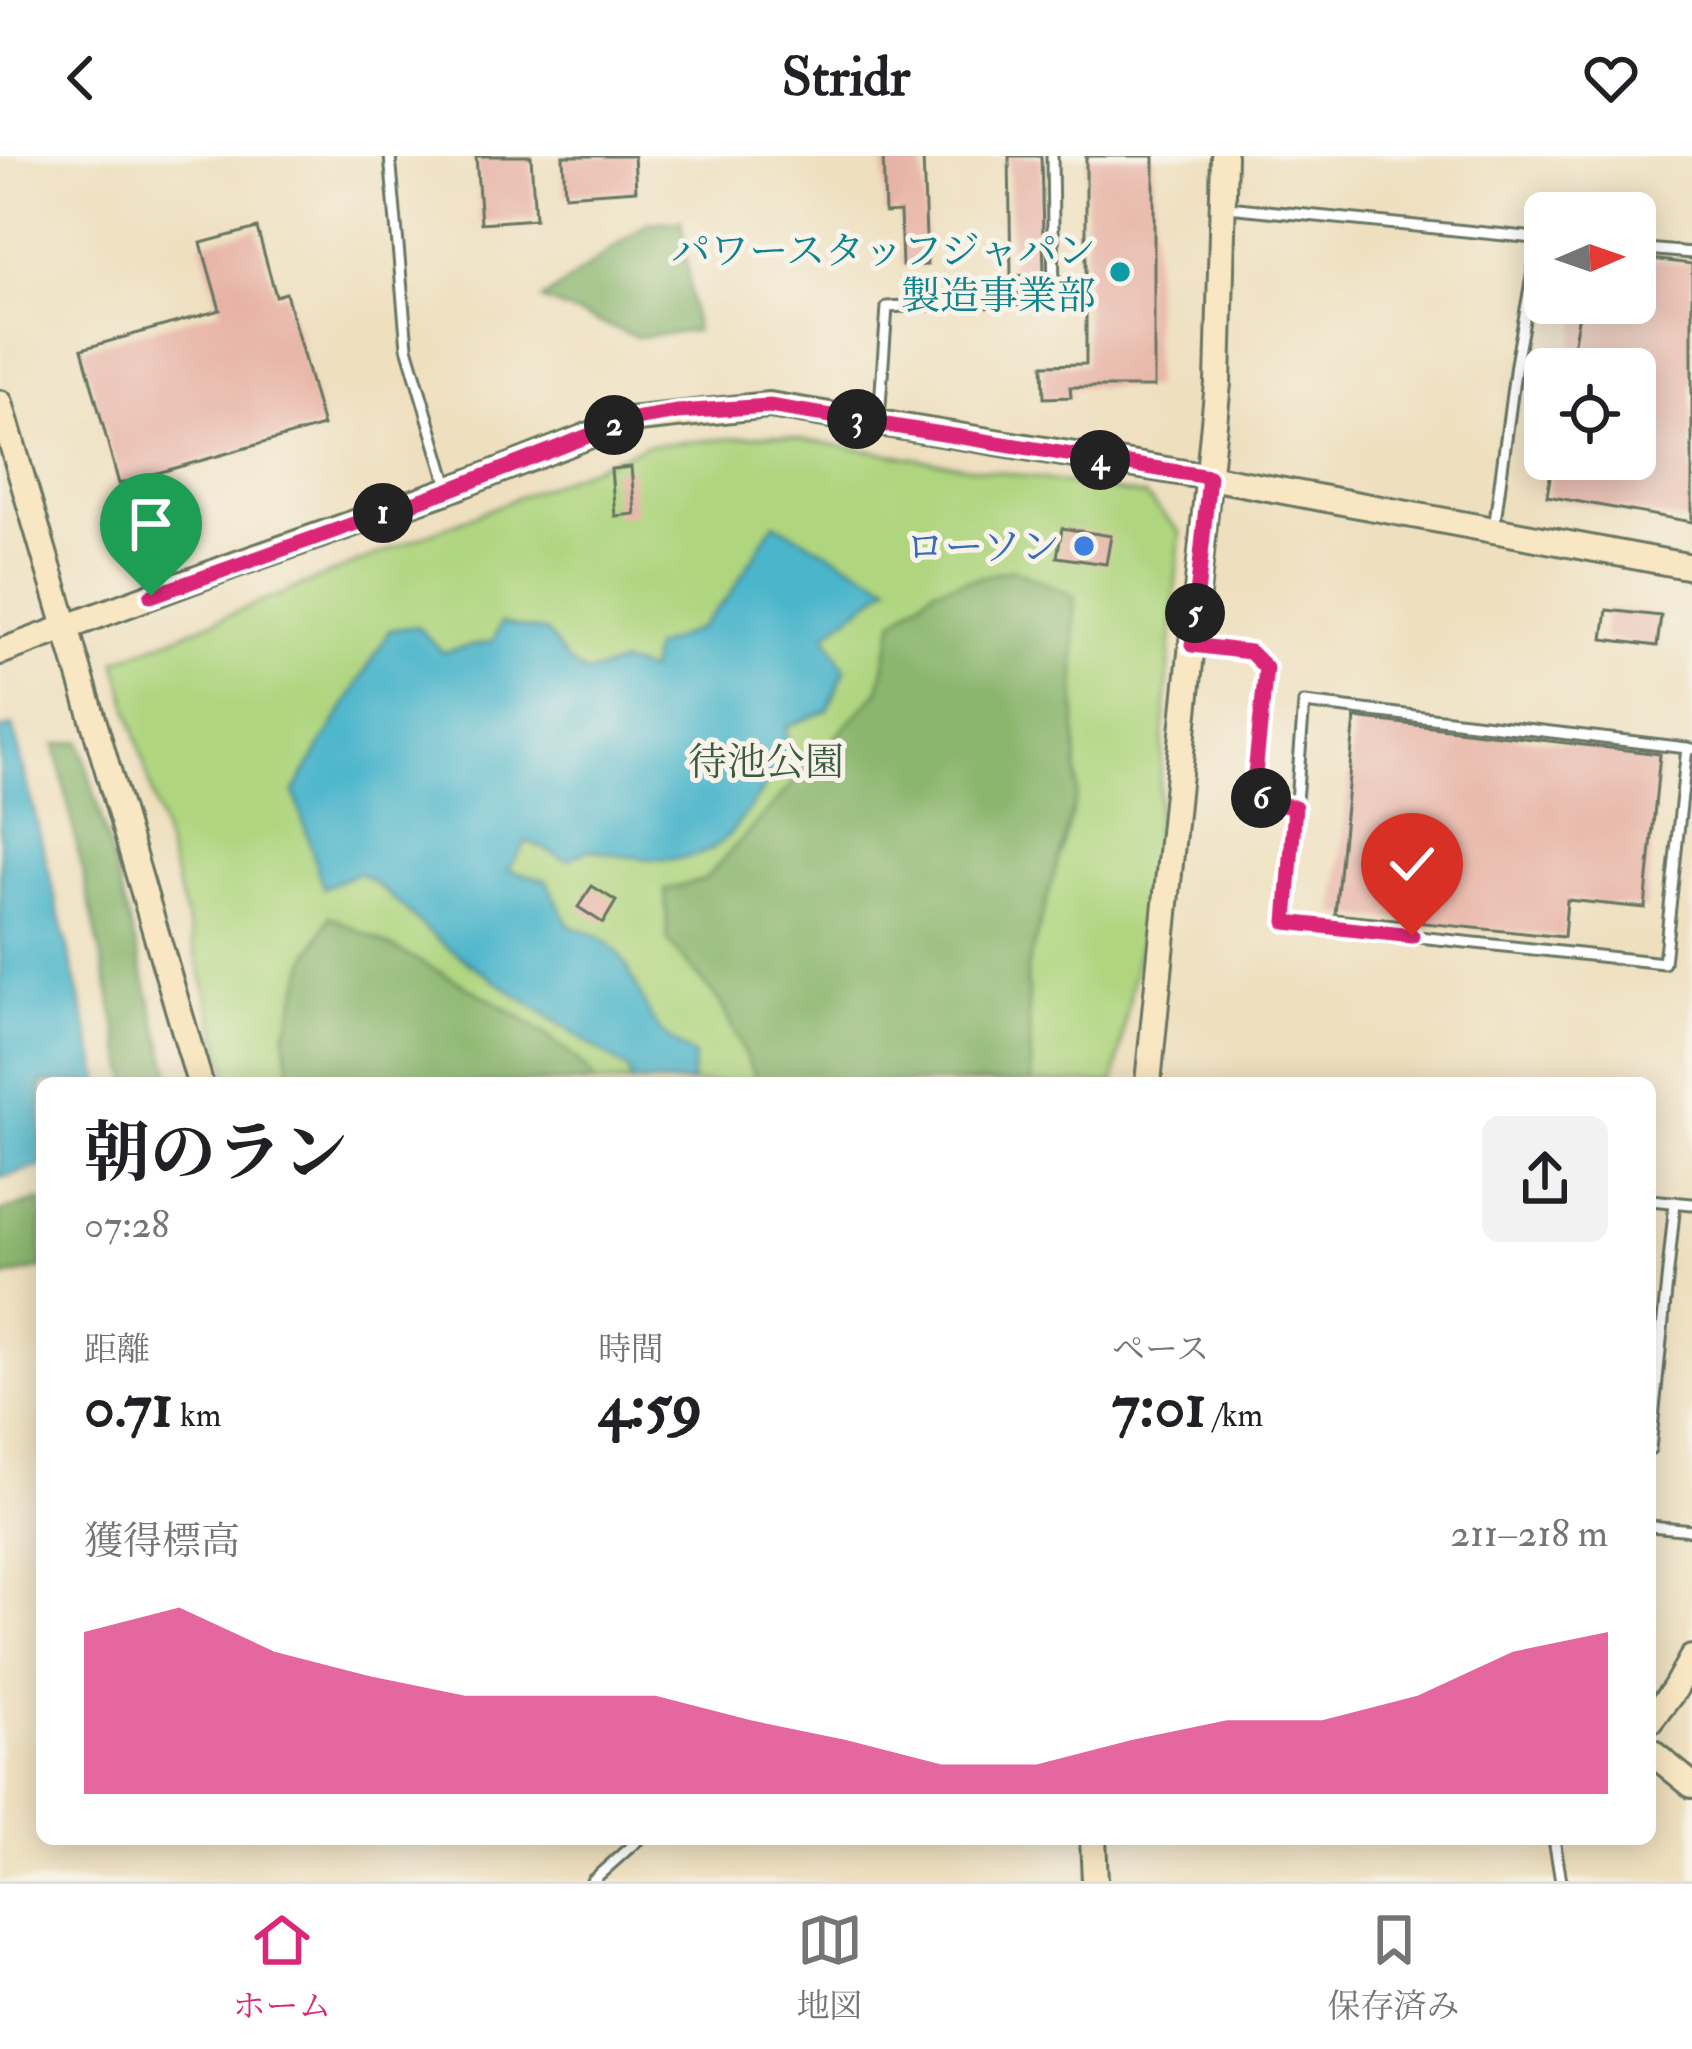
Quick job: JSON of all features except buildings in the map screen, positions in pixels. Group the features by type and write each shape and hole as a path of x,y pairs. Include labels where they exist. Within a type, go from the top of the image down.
{"street":[{"path":"1149,1077 1218,383 1224,156"},
{"path":"0,403 198,1077"},
{"path":"0,652 629,420 769,406 1209,477 1692,567"},
{"path":"1656,1713 1692,1658"},
{"path":"1656,1755 1692,1785"},
{"path":"1094,1845 1095,1881"}],"lane":[{"path":"390,156 407,347 449,490"},
{"path":"879,422 887,307 1054,298 1052,156"},
{"path":"1224,206 1524,236"},
{"path":"1656,250 1692,253"},
{"path":"1494,530 1524,324"},
{"path":"1192,645 1250,652 1266,668 1254,784 1263,802 1295,807"},
{"path":"1304,703 1689,748 1664,963 1286,922 1304,703"},
{"path":"1656,1200 1692,1204"},
{"path":"1656,1390 1675,1202"},
{"path":"1656,1527 1692,1530"},
{"path":"592,1881 632,1845"},
{"path":"1555,1845 1561,1881"}],"green space":[{"path":"682,221 695,331 636,337 542,300 648,223"},
{"name":"待池公園","path":"774,435 1145,496 1180,532 1152,875 1115,1077 229,1077 116,661 647,445"},
{"path":"1013,569 1074,596 1077,794 1027,969 1032,1077 755,1077 720,1002 668,941 665,890 704,880 879,690 894,621 935,588"},
{"path":"80,741 171,1077 128,1077 55,745"},
{"path":"330,916 514,1014 549,1037 591,1077 290,1077 285,1035 307,959"},
{"path":"36,1202 36,1269 0,1278 0,1212"}],"water":[{"path":"774,523 890,585 826,634 845,670 828,710 786,727 788,753 719,844 674,859 589,849 567,860 527,841 508,870 546,880 570,927 590,932 617,952 657,1027 694,1056 692,1077 630,1077 627,1069 450,949 358,873 323,888 294,791 390,630 417,626 443,652 493,641 501,623 547,632 568,662 586,674 621,663 649,671 653,648 697,629 729,596"},
{"path":"13,726 100,1077 36,1077 36,1168 0,1178 0,730"}],"place":[{"name":"パワースタッフジャパン 製造事業部","path":"1120,272"},
{"name":"ローソン","path":"1084,546"}],"route":[{"path":"151,596 629,420 677,412 769,406 1209,477 1192,645 1250,652 1266,668 1254,784 1263,802 1295,807 1286,922 1412,936"}]}
